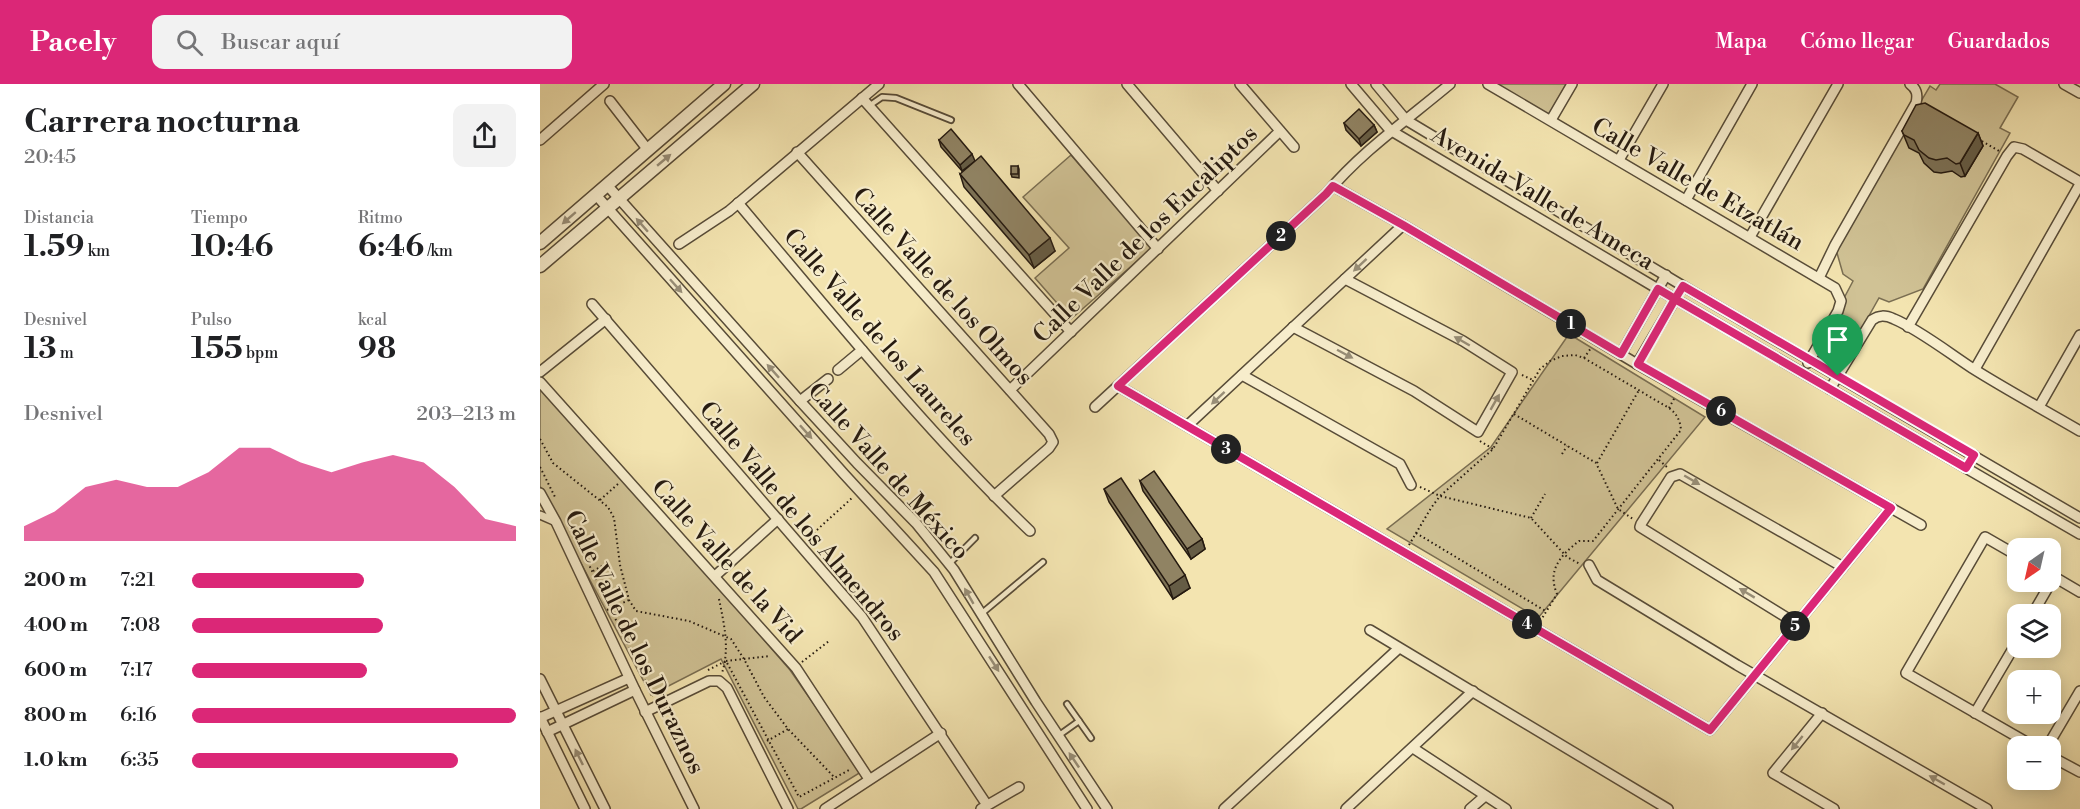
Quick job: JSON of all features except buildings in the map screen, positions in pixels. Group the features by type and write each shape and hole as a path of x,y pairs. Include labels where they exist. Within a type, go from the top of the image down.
{"street":[{"path":"540,140 604,84"},
{"path":"540,243 724,84"},
{"path":"540,267 753,84"},
{"path":"1018,84 1158,249"},
{"path":"1127,84 1218,191"},
{"path":"1240,84 1294,147"},
{"name":"Avenida Valle de Ameca","path":"1351,84 1390,130 1803,374 2080,534"},
{"name":"Avenida Valle de Ameca","path":"1376,84 1406,120 1683,286 2080,518"},
{"path":"1095,408 1326,194 1342,175 1390,130 1450,84"},
{"name":"Calle Valle de Etzatlán","path":"1488,84 1835,288 1841,301 1838,311 1810,360"},
{"path":"1551,120 1572,84"},
{"path":"1618,160 1663,84"},
{"path":"1686,200 1752,84"},
{"path":"1750,237 1838,84"},
{"path":"1819,278 1835,245 1916,103 1918,95 1915,87 1910,84"},
{"path":"2064,84 2080,93"},
{"path":"679,244 729,211 797,152 866,102 875,85"},
{"path":"610,101 648,150"},
{"path":"866,102 1071,332"},
{"name":"Calle Valle de los Eucaliptos","path":"1010,390 1280,132"},
{"path":"1908,327 2014,147 2023,148 2080,183 1975,369"},
{"name":"Calle Valle de los Olmos","path":"797,152 1049,434 1053,442 1049,448 994,496"},
{"name":"Calle Valle de México","path":"607,185 856,463 916,523 949,564 1107,809"},
{"path":"1333,186 1638,364 1921,525"},
{"name":"Calle Valle de México","path":"596,195 934,572 1087,809"},
{"name":"Calle Valle de los Laureles","path":"738,203 862,350 994,496 1030,531"},
{"path":"1187,426 1403,225"},
{"path":"1621,354 1666,275"},
{"path":"1293,327 1414,391 1478,432 1512,372 1463,341 1345,279"},
{"path":"1638,364 1683,286"},
{"name":"Calle Valle de los Almendros","path":"592,304 862,617 941,733 984,807"},
{"path":"1830,389 1872,320 1878,316 1884,316 1908,327 2080,431"},
{"path":"540,372 606,319"},
{"path":"2039,407 2080,335"},
{"path":"838,370 862,350"},
{"path":"1803,374 1810,360"},
{"path":"1242,375 1400,464 1411,485"},
{"path":"800,401 828,379"},
{"name":"Calle Valle de la Vid","path":"540,382 796,668 869,779"},
{"path":"1118,386 1710,730 1891,508"},
{"path":"1966,468 1974,455"},
{"path":"844,474 856,463"},
{"path":"1797,624 1640,527 1671,477 1680,474 1843,567"},
{"name":"Calle Valle de los Duraznos","path":"540,493 694,809"},
{"path":"540,515 556,522"},
{"path":"715,576 778,519"},
{"path":"2007,550 1985,537 1906,673 2016,736"},
{"path":"1589,566 1597,580 1737,665 1987,809"},
{"path":"2061,581 2080,592"},
{"path":"1370,630 1668,809"},
{"path":"1224,809 1399,648"},
{"path":"1975,713 2007,658"},
{"path":"585,809 540,718 629,678"},
{"path":"540,679 605,809"},
{"path":"645,712 709,681 719,681 727,688 788,809"},
{"path":"547,732 635,690"},
{"path":"1346,809 1473,691"},
{"path":"2053,736 2080,691"},
{"path":"1822,713 1773,773 1834,809"},
{"path":"825,809 941,733"},
{"path":"1413,748 1506,809"},
{"path":"2061,762 2080,772"},
{"path":"984,807 1019,787"},
{"path":"1470,809 1485,796"}],"lane":[{"path":"866,102 882,97 896,98 951,120"},
{"path":"949,564 975,538"},
{"path":"980,614 1043,562"},
{"path":"1067,704 1091,738"},
{"path":"1058,736 1079,721"}],"path":[{"path":"1977,138 2007,156"},
{"path":"1404,553 1440,496 1493,449 1540,369 1550,361 1562,356 1575,355 1584,358 1676,414 1681,430 1593,541 1579,541 1565,554 1552,574 1557,594 1536,629"},
{"path":"1512,372 1533,380"},
{"path":"1596,463 1639,390"},
{"path":"1514,414 1596,463 1618,509 1641,524"},
{"path":"1478,432 1480,441 1493,449"},
{"path":"540,440 553,463 608,507 614,518 620,566 628,600 636,610 689,621 731,639 764,697 788,729 835,778"},
{"path":"1562,454 1567,446"},
{"path":"540,468 556,498"},
{"path":"600,500 622,481"},
{"path":"1411,485 1440,496 1531,518 1565,554 1578,564 1589,566"},
{"path":"801,544 860,492"},
{"path":"1531,518 1545,494"},
{"path":"572,529 654,698"},
{"path":"1416,533 1547,612"},
{"path":"593,571 602,566"},
{"path":"719,681 726,661 726,636 718,596 726,604"},
{"path":"599,614 628,600"},
{"path":"796,668 829,641"},
{"path":"705,671 726,661 784,655"},
{"path":"726,661 799,798 852,768"},
{"path":"757,747 788,729"}],"shaded area":[{"path":"1493,84 1570,84 1548,117"},
{"path":"1940,84 1995,84 2018,97 2000,128 2010,133 1923,289 1889,302 1879,298 1839,369 1814,355 1853,281 1843,274 1835,246 1930,86 1936,90"},
{"path":"1071,155 1152,248 1071,319 1035,278 1069,248 1023,197"},
{"path":"1569,334 1705,417 1538,618 1387,529 1491,447"},
{"path":"540,388 790,670 861,772 798,809 721,659 651,695 540,486"}],"route":[{"path":"1838,376 1683,286 1675,299 1658,289 1621,354 1333,186 1118,386 1710,730 1891,508 1638,364 1675,299 1966,468 1974,455 1838,376"}]}
